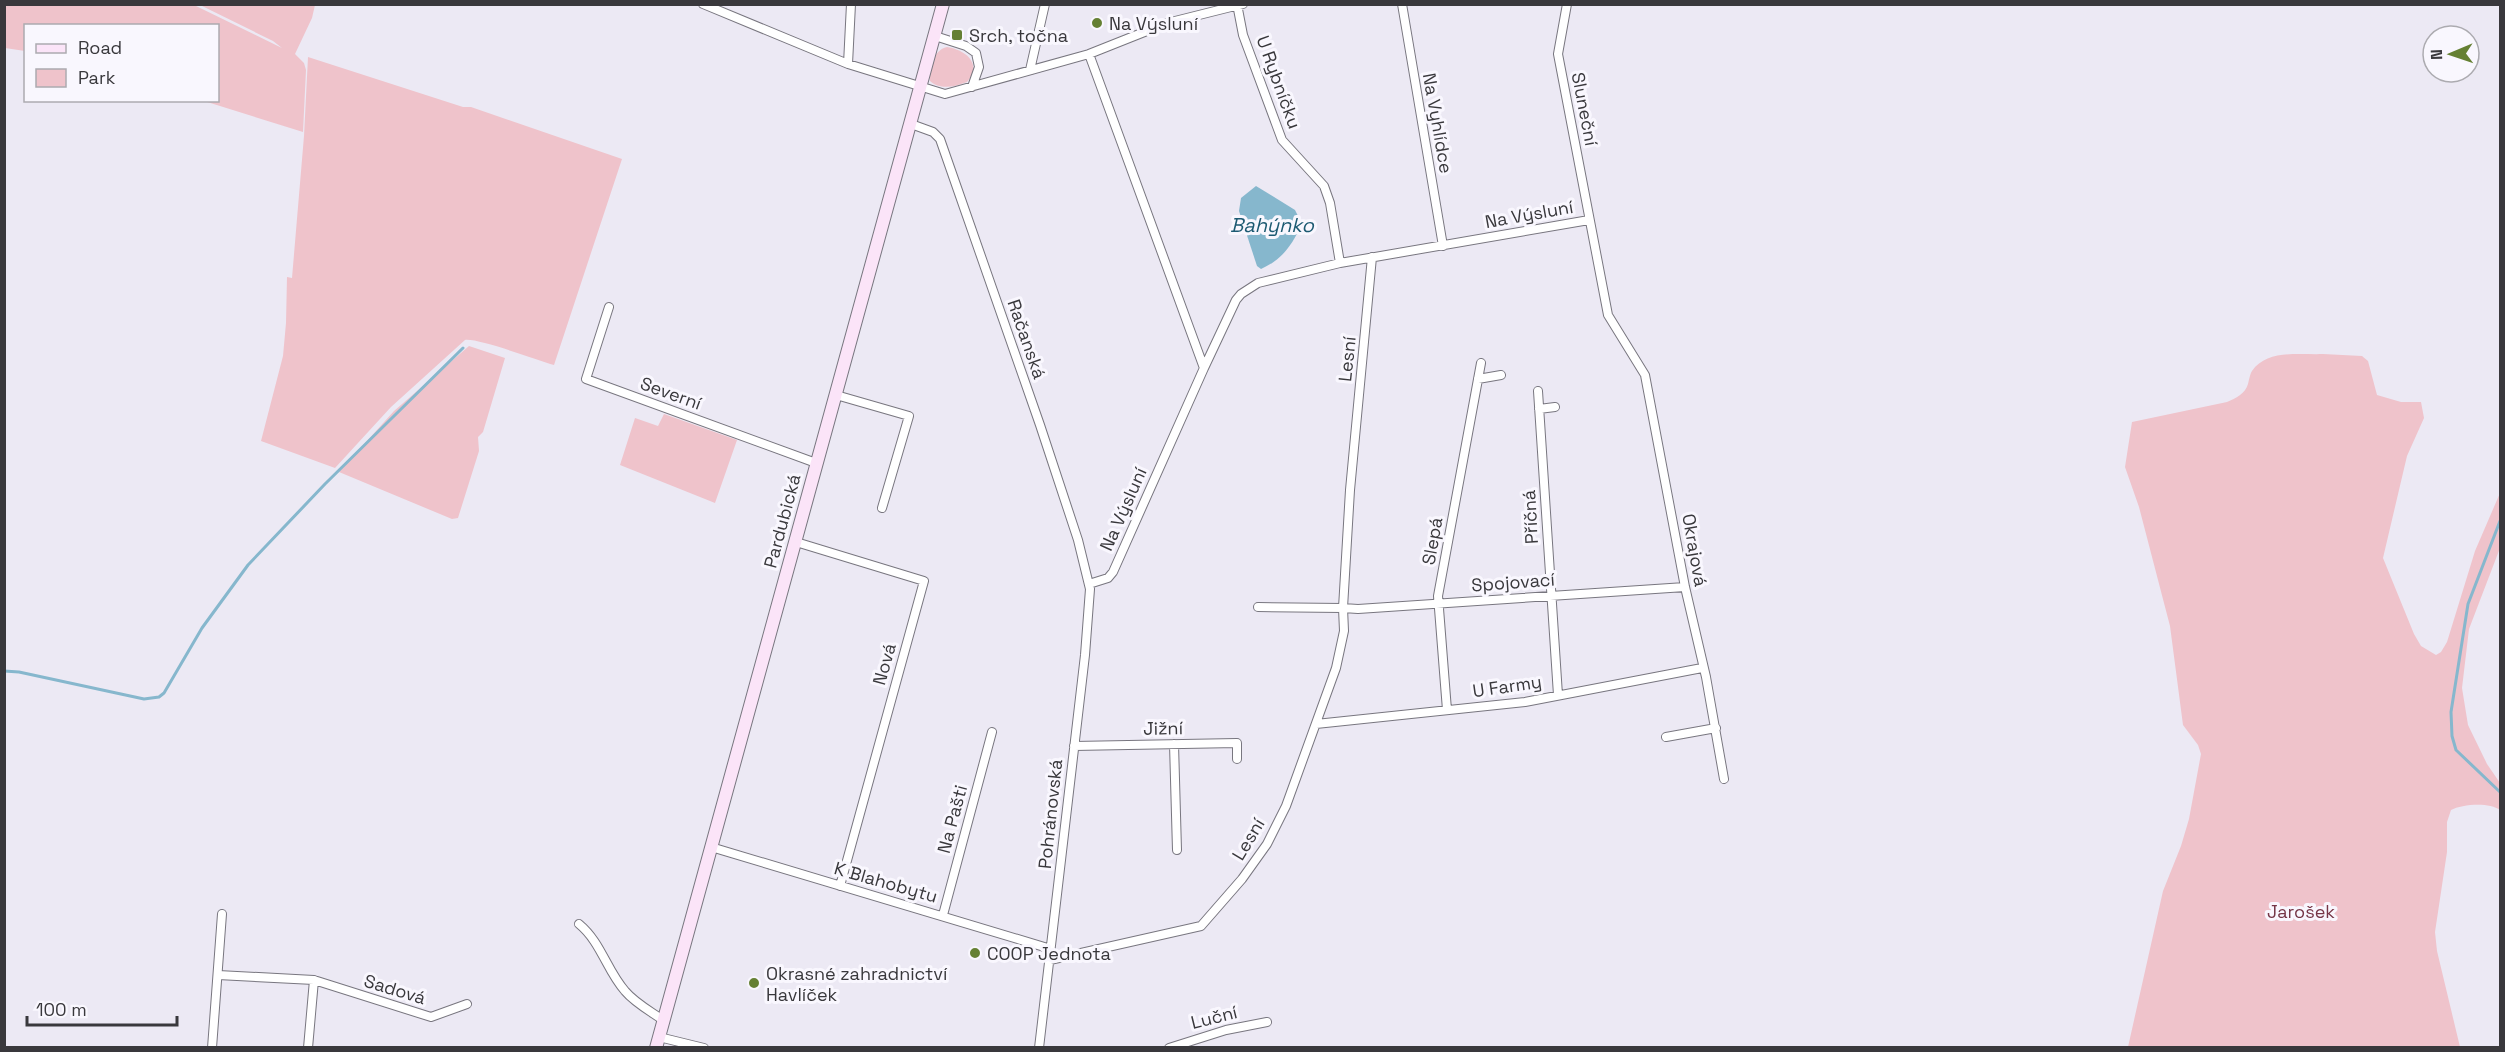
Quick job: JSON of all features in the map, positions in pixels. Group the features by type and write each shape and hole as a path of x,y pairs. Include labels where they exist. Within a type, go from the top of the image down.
{"street":[{"path":"703,4 848,64 948,94 1089,54 1167,23 1239,5"},
{"path":"848,64 850,4"},
{"name":"Pardubická","path":"658,1042 944,4"},
{"path":"1030,70 1045,4"},
{"name":"Na Vyhlídce","path":"1402,4 1443,246"},
{"name":"Sluneční","path":"1567,4 1558,54 1608,315 1645,375 1658,437"},
{"name":"U Rybníčku","path":"1239,5 1243,36 1282,140 1324,186 1330,203 1340,263"},
{"path":"934,36 966,46 976,52 979,67 972,87"},
{"path":"1089,54 1203,368"},
{"name":"Račanská","path":"911,124 933,132 940,139 1040,425 1078,540 1089,584"},
{"name":"Na Výsluní","path":"1089,584 1108,578 1113,572 1203,368 1241,294 1258,283 1340,263 1589,220"},
{"name":"Lesní","path":"1050,960 1201,927 1242,879 1267,844 1286,806 1336,668 1344,631 1343,608 1350,490 1372,257"},
{"name":"Severní","path":"609,307 586,379 816,463"},
{"name":"Slepá","path":"1447,710 1438,596 1481,363"},
{"path":"1478,379 1500,375"},
{"name":"Příčná","path":"1538,391 1558,695"},
{"path":"836,395 909,416 882,508"},
{"path":"1539,410 1555,407"},
{"name":"Okrajová","path":"1658,437 1685,587 1716,728 1724,779"},
{"name":"Nová","path":"796,542 924,581 840,886"},
{"name":"Pohránovská","path":"1039,1047 1089,615 1089,584"},
{"name":"Spojovací","path":"1343,608 1358,609 1685,587"},
{"path":"1258,607 1343,608"},
{"name":"U Farmy","path":"1316,724 1525,702 1702,668"},
{"path":"1666,737 1716,728"},
{"name":"Na Pašti","path":"944,915 992,732"},
{"name":"Jižní","path":"1074,746 1237,743 1237,759"},
{"path":"1174,744 1177,850"},
{"name":"K Blahobytu","path":"711,847 944,915 1051,949"},
{"path":"212,1047 222,914"},
{"path":"579,924 598,947 624,991 645,1009 663,1020"},
{"name":"Sadová","path":"218,975 314,980 430,1017 467,1004"},
{"path":"308,1047 314,980"},
{"name":"Luční","path":"1169,1047 1226,1030 1267,1022"},
{"path":"658,1042 704,1047"}],"green space":[{"path":"4,5 194,5 282,48 273,41 200,5 315,5 312,18 295,54 304,63 306,70 303,132 207,102 219,102 219,24 24,24 24,51 5,48"},
{"path":"947,47 960,51 973,64 972,75 967,82 947,87 938,86 930,81 935,56"},
{"path":"308,57 463,107 471,107 622,159 554,365 494,346 465,340 391,407 335,468 261,441 283,356 287,277 292,278 304,136"},
{"path":"469,346 505,358 483,432 478,437 479,451 458,518 452,519 339,472 394,411"},
{"name":"Jarošek","path":"2284,355 2362,356 2368,361 2377,395 2401,402 2421,402 2424,418 2407,456 2383,558 2414,634 2421,646 2436,655 2441,652 2447,642 2475,551 2500,493 2500,548 2469,629 2462,688 2468,725 2487,764 2500,783 2500,810 2495,807 2476,805 2451,810 2447,822 2447,852 2435,932 2437,951 2460,1047 2128,1047 2163,891 2189,819 2201,754 2198,745 2183,725 2170,626 2139,507 2125,467 2132,422 2227,402 2245,390 2252,371 2266,359"},
{"path":"664,414 737,440 715,503 620,465 635,418 658,426"}],"water":[{"name":"Bahýnko","path":"1256,186 1295,210 1302,224 1286,251 1261,269 1257,266 1239,211 1241,198"}],"waterway":[{"path":"4,671 19,672 144,699 159,697 164,693 202,628 248,565 325,484 463,348"},
{"path":"2500,521 2468,604 2451,712 2452,736 2456,750 2500,792"}],"place":[{"name":"Na Výsluní","path":"1097,23"},
{"name":"Srch, točna","path":"957,35"},
{"name":"COOP Jednota","path":"975,953"},
{"name":"Okrasné zahradnictví Havlíček","path":"754,983"}]}
